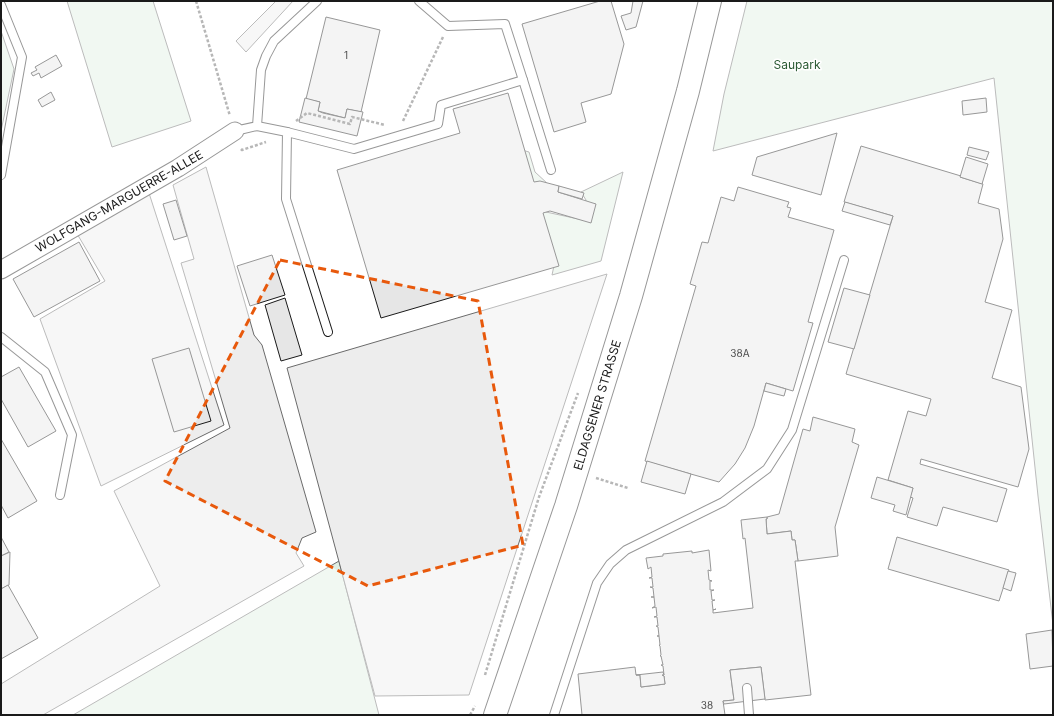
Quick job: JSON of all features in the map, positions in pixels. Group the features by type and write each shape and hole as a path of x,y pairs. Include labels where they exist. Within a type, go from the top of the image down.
{"main road":[{"name":"ELDAGSENER STRASSE","path":"495,715 566,506 631,296 688,91 710,1"}],"street":[{"name":"WOLFGANG-MARGUERRE-ALLEE","path":"1,270 178,168 235,131"}],"lane":[{"path":"257,126 261,70 266,56 274,41 317,1"},
{"path":"420,1 448,26 505,24 551,170"},
{"path":"1,5 22,57 1,175"},
{"path":"235,131 257,126 354,149 438,124 441,105 523,80"},
{"path":"287,132 286,199 328,332"},
{"path":"554,715 597,583 610,564 626,550 723,502 767,470 792,430 844,260"},
{"path":"1,337 46,372 72,435 60,495"},
{"path":"747,688 749,715"}],"path":[{"path":"196,1 235,131"},
{"path":"395,137 448,26"},
{"path":"307,113 350,124 352,117 399,129"},
{"path":"485,676 540,497 580,387"},
{"path":"470,715 476,706"}],"highlighted area":[{"path":"280,260 478,301 523,545 368,586 165,481"}],"green space":[{"path":"67,1 153,1 191,121 112,147"},
{"name":"Saupark","path":"747,1 1053,1 1053,625 994,78 713,151 724,94"},
{"path":"1,31 14,69 1,131"},
{"path":"522,150 529,152 535,172 548,184 546,212 583,220 586,200 581,192 623,172 601,261 552,275 555,261"},
{"path":"339,561 379,715 73,715"}],"shaded area":[{"path":"276,1 293,1 246,52 236,41"},
{"path":"206,167 254,335 262,345 316,532 302,538 296,553 304,566 43,715 1,715 1,684 160,586 114,491 230,428 181,263 194,259 173,185"},
{"path":"148,190 224,425 101,486 40,319 105,281 76,232"},
{"path":"607,274 469,695 375,696 287,368"}],"building":[{"path":"600,1 611,1 624,44 611,94 581,103 586,122 554,132 522,24"},
{"path":"633,1 643,1 636,27 626,30 621,16 631,13"},
{"path":"326,17 380,30 361,112 347,109 345,118 318,111 320,102 306,99"},
{"path":"56,55 62,66 41,78 39,73 33,76 31,73 37,70 35,67"},
{"path":"51,92 55,100 42,107 38,100"},
{"path":"508,93 534,182 540,181 559,186 558,192 596,204 591,223 550,211 543,213 559,266 381,318 337,170 460,133 453,109"},
{"path":"305,98 320,102 318,111 323,113 345,118 347,109 363,112 357,136 299,122"},
{"path":"986,98 987,112 963,115 962,101"},
{"path":"837,133 821,195 752,175 757,157"},
{"path":"861,146 983,184 978,203 999,209 1003,239 985,302 1012,310 992,378 1021,387 1029,449 1018,487 921,459 920,464 1007,489 997,522 943,507 937,526 907,517 913,498 910,497 913,488 888,480 908,411 926,416 931,399 846,374 893,216 844,202"},
{"path":"969,147 989,152 986,160 967,155"},
{"path":"966,157 988,164 982,184 960,177"},
{"path":"559,186 584,193 582,199 558,192"},
{"path":"738,187 789,202 787,207 791,208 788,217 834,230 808,322 813,323 793,391 766,383 754,426 745,448 735,464 719,482 645,461 696,286 690,284 702,242 708,243 721,197 734,201"},
{"path":"176,200 187,236 174,240 163,204"},
{"path":"845,202 893,216 890,225 842,211"},
{"path":"79,242 100,281 34,317 13,279"},
{"path":"272,255 285,295 250,306 237,266"},
{"path":"844,288 870,295 854,349 828,342"},
{"path":"285,298 302,355 281,361 265,305"},
{"path":"189,348 211,421 174,432 152,359"},
{"path":"19,367 56,431 28,447 1,399 1,377"},
{"path":"766,383 786,389 784,396 764,391"},
{"path":"813,417 855,429 852,442 859,445 835,527 838,556 798,561 795,540 792,540 791,531 767,534 766,519 767,517 779,514 803,429 810,431"},
{"path":"1,439 37,501 8,518 1,505"},
{"path":"647,461 691,474 685,494 641,482"},
{"path":"877,477 913,488 906,515 893,511 895,505 871,498"},
{"path":"767,517 767,534 791,531 792,540 795,540 798,561 795,561 811,695 765,700 761,667 730,670 734,700 723,701 725,715 582,715 578,674 635,667 636,675 640,675 641,687 665,684 664,676 662,675 664,675 663,666 661,665 663,665 660,656 658,627 656,626 658,626 657,617 654,617 657,616 656,607 652,608 655,606 653,588 650,587 653,587 652,578 649,578 652,577 651,567 648,569 646,558 663,556 663,554 692,551 692,553 709,550 711,571 708,570 709,580 712,581 710,581 710,590 714,590 711,591 712,600 715,600 712,601 713,613 753,608 745,538 743,539 741,520"},
{"path":"1,537 9,552 1,556"},
{"path":"897,537 1009,570 999,601 888,569"},
{"path":"10,552 9,585 1,589 1,556"},
{"path":"1008,571 1016,573 1011,591 1003,588"},
{"path":"8,585 38,638 1,659 1,589"},
{"path":"1052,630 1053,666 1030,669 1026,634"},
{"path":"761,667 765,699 724,704 723,701 734,700 730,670"},
{"path":"663,672 664,675 662,675 664,676 665,684 641,687 640,675 636,675"}]}
